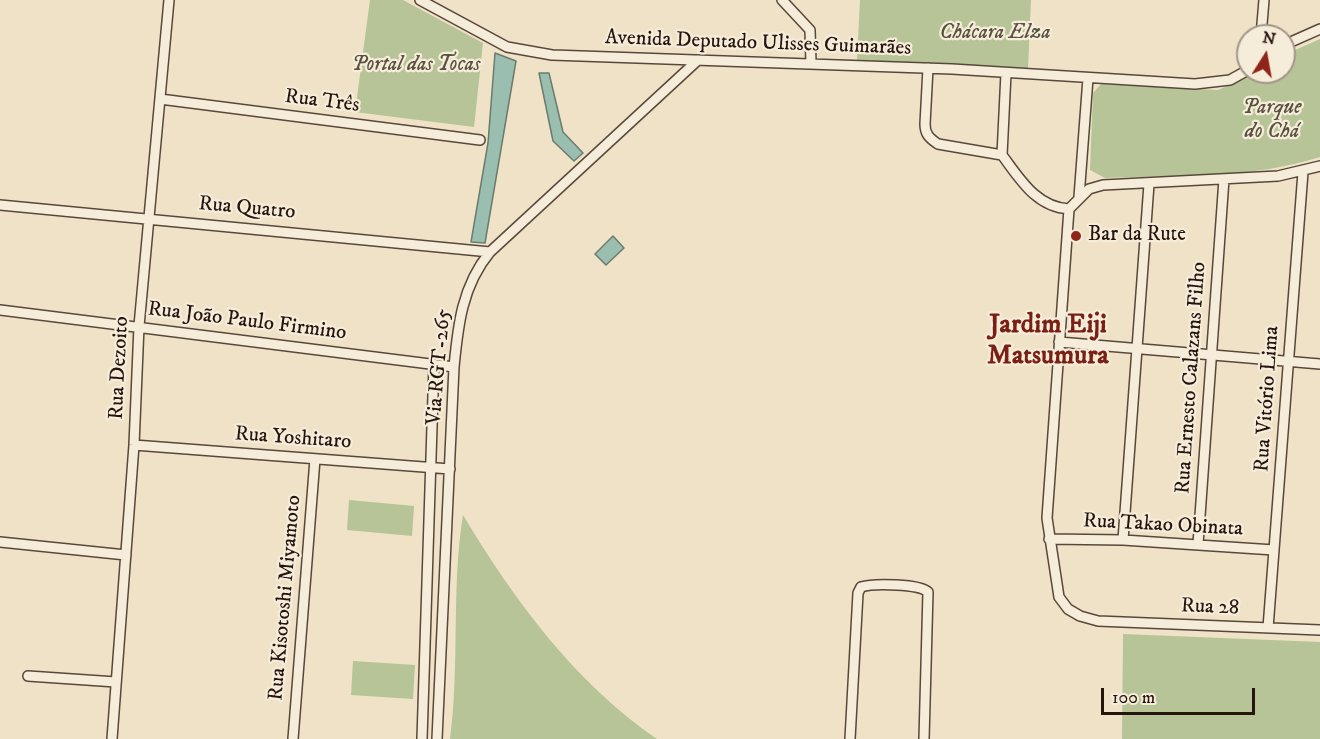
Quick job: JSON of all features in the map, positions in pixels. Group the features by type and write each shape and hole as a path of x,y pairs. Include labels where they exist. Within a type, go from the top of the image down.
{"street":[{"name":"Rua Dezoito","path":"112,739 134,445 139,326 151,218 169,0"},
{"name":"Avenida Deputado Ulisses Guimarães","path":"420,0 490,39 524,51 928,68 1217,84 1236,77"},
{"path":"782,0 810,30 811,63"},
{"path":"1262,24 1264,0"},
{"path":"1296,40 1320,29"},
{"name":"Via RGT-265","path":"437,739 454,367 459,320 467,291 476,271 490,252 698,60"},
{"path":"928,68 925,124 930,139 938,144 1002,155"},
{"path":"1006,73 1002,155 1026,187 1042,201 1069,209 1079,197 1096,186 1303,172 1320,166"},
{"path":"1079,197 1088,78"},
{"name":"Rua Três","path":"160,99 480,140"},
{"name":"Rua Vitório Lima","path":"1268,628 1303,172"},
{"name":"Rua Ernesto Calazans Filho","path":"1198,544 1224,178"},
{"path":"1123,540 1149,184"},
{"name":"Rua Quatro","path":"0,205 490,252"},
{"name":"Rua 28","path":"1069,209 1047,518 1059,597 1068,609 1080,616 1098,621 1320,630"},
{"name":"Rua João Paulo Firmino","path":"0,310 454,367"},
{"path":"1059,342 1212,357 1320,364"},
{"path":"422,739 434,364"},
{"name":"Rua Yoshitaro","path":"134,445 450,469"},
{"name":"Rua Kisotoshi Miyamoto","path":"293,739 315,459"},
{"name":"Rua Takao Obinata","path":"1049,539 1123,540 1274,550"},
{"path":"0,542 126,555"},
{"path":"850,739 859,589 868,585 915,587 927,590 929,597 924,739"},
{"path":"28,676 116,682"}],"green space":[{"name":"Portal das Tocas","path":"370,0 403,0 483,43 474,127 355,112"},
{"name":"Chácara Elza","path":"860,0 1031,0 1028,69 857,61"},
{"name":"Parque do Chá","path":"1320,39 1320,157 1268,169 1214,175 1105,178 1090,170 1093,93 1101,84 1218,90 1236,82 1296,84 1296,50"},
{"path":"349,500 414,506 412,536 347,530"},
{"path":"463,515 503,578 548,638 599,692 657,739 450,739 455,683 457,571"},
{"path":"1123,634 1320,642 1320,739 1122,739"},
{"path":"353,661 415,665 413,699 351,695"}],"shaded area":[{"path":"495,53 516,61 485,243 471,242 488,143"},
{"path":"539,73 549,73 563,132 583,153 574,161 553,141"},
{"path":"613,236 624,248 606,265 595,254"}],"place":[{"name":"Bar da Rute","path":"1076,236"}],"district":[{"name":"Jardim Eiji Matsumura","path":"1048,342"}]}
